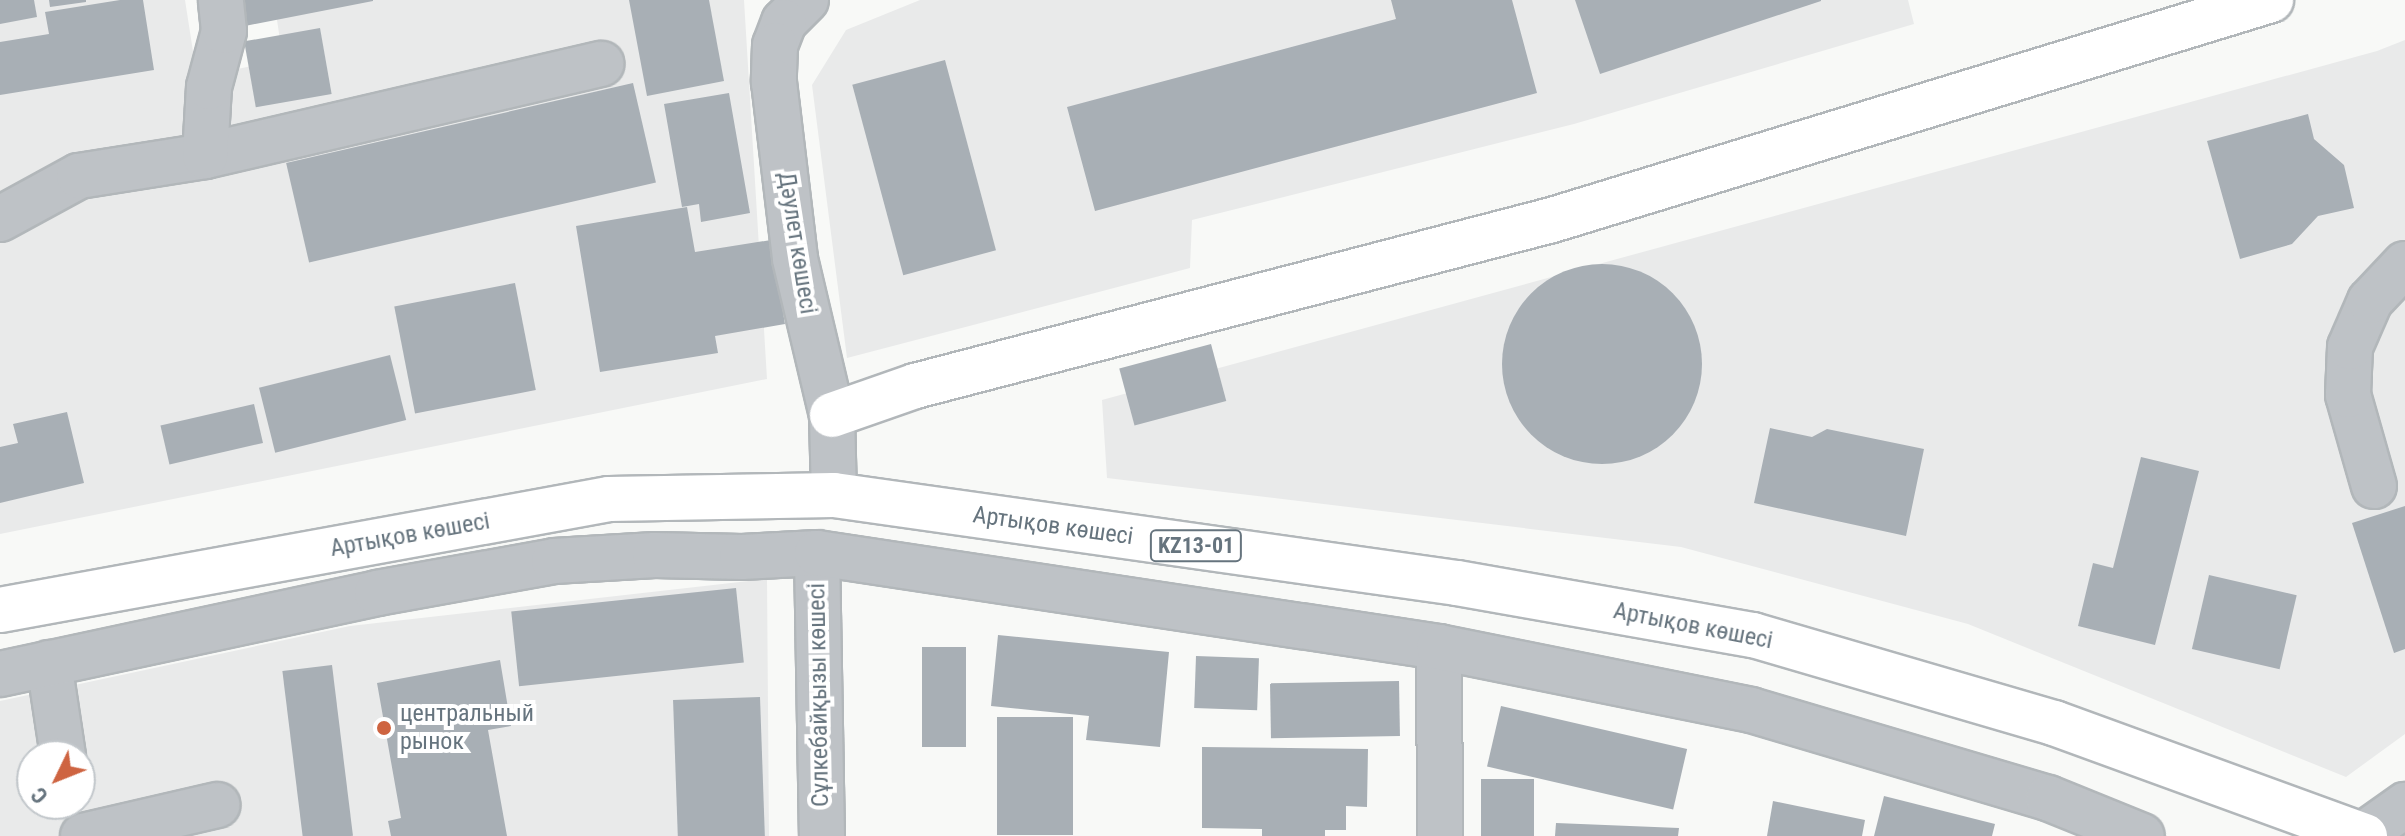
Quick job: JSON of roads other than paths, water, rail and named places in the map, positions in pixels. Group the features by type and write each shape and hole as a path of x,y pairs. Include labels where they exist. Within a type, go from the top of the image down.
{"main road":[{"path":"832,415 915,386 1552,220 2182,14 2271,0"},
{"name":"Артықов көшесі","path":"0,610 609,499 834,495 1457,583 1753,635 2054,723 2364,836"}],"street":[{"path":"205,156 209,87 224,31 221,0"},
{"name":"Дәулет көшесі","path":"806,0 784,22 775,45 774,82 795,259 832,415 834,495"},
{"path":"0,219 79,176 205,156 601,64"},
{"path":"2374,486 2348,395 2350,347 2370,301 2405,264"},
{"path":"0,674 377,593 554,561 655,555 817,553 1439,647 1751,710 2046,817 2142,836"},
{"name":"Сұлкебайқызы көшесі","path":"817,553 822,836"},
{"path":"1439,647 1440,836"},
{"path":"49,663 61,740"},
{"path":"83,836 217,805"},
{"path":"2364,836 2405,805"}],"place":[{"name":"центральный рынок","path":"384,728"}]}
